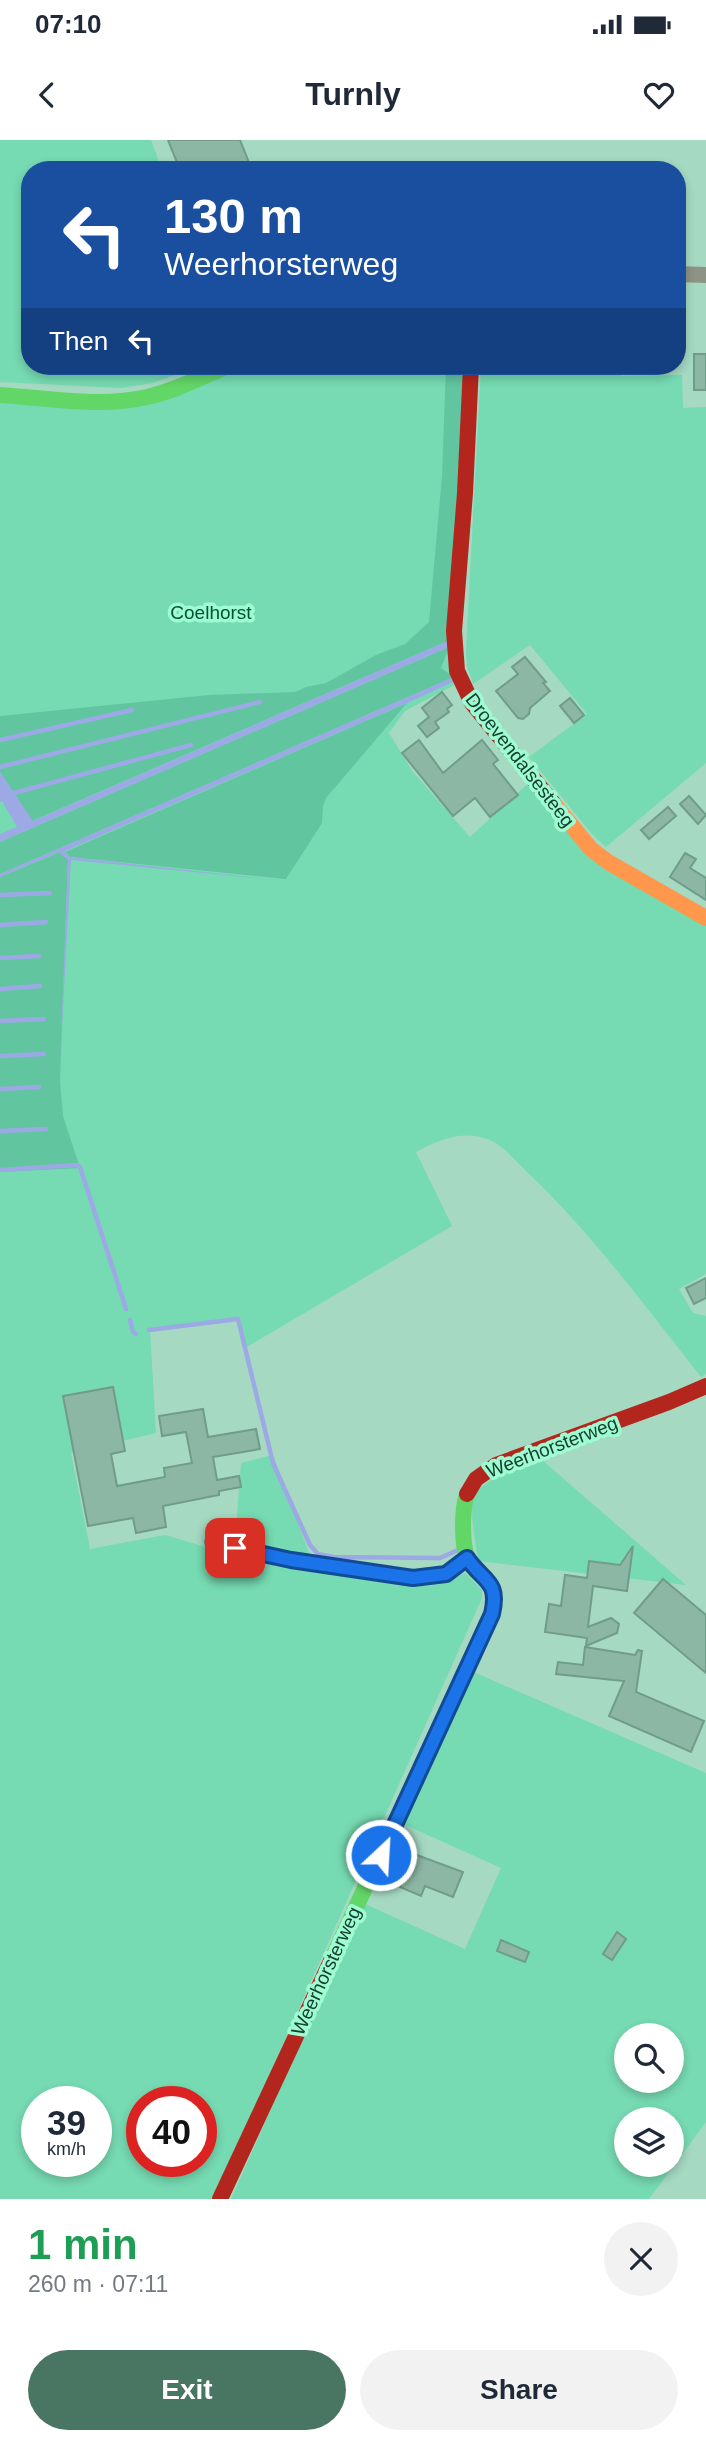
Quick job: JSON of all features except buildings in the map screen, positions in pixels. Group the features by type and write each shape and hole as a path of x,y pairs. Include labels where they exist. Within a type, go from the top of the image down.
{"street":[{"path":"686,274 706,275"},
{"path":"0,396 111,401 138,399 167,391 206,375"},
{"name":"Droevendalsesteeg","path":"471,375 466,480 454,631 454,653 460,680 472,703 591,849 608,862 706,918"},
{"name":"Weerhorsterweg","path":"219,2199 492,1614 495,1590 467,1558 463,1512 469,1486 478,1476 496,1465 706,1386"},
{"path":"212,1542 291,1560 413,1578 446,1574 467,1558"}],"green space":[{"path":"0,140 151,140 159,161 21,161 21,375 175,375 153,383 121,388 0,382"},
{"name":"Coelhorst","path":"225,375 462,375 454,685 405,711 389,733 413,772 470,837 531,781 573,836 706,925 706,1274 679,1289 693,1313 706,1316 706,1374 701,1377 572,1218 498,1144 478,1136 442,1140 416,1152 452,1226 245,1348 236,1320 150,1330 156,1433 71,1453 90,1549 165,1535 253,1561 404,1584 429,1586 465,1573 482,1590 482,1598 214,2199 0,2199 0,402 192,389"},
{"path":"446,375 465,375 450,640 32,821 0,772 0,716 209,695 295,692 326,683 376,655 405,644 429,622 442,477"},
{"path":"481,375 682,375 683,408 706,407 706,763 606,847 592,834 529,757 587,714 530,645 473,684 467,666"},
{"path":"449,647 441,668 454,677 0,874 0,842"},
{"path":"407,703 326,798 322,823 286,879 70,857 65,852"},
{"path":"60,852 68,860 60,1081 63,1116 80,1168 0,1172 0,877"},
{"path":"273,1455 310,1556 235,1543 241,1463"},
{"path":"542,1460 686,1585 478,1561 472,1515 476,1493 491,1480"},
{"path":"471,1671 706,1773 706,2122 684,2152 684,2107 614,2107 614,2177 665,2177 649,2199 231,2199 363,1903 465,1949 501,1868 399,1822"}],"water":[{"path":"450,640 449,647 0,842 0,834 17,827 2,801 0,802 0,772 33,821"},
{"path":"454,677 455,681 407,703 65,851 70,857 277,880 71,860 60,1063 68,860 59,852 0,877 0,874"}],"waterway":[{"path":"0,767 260,702"},
{"path":"0,740 132,710"},
{"path":"14,793 191,745"},
{"path":"0,895 50,893"},
{"path":"0,925 46,922"},
{"path":"0,958 39,956"},
{"path":"0,989 40,986"},
{"path":"0,1021 44,1019"},
{"path":"0,1056 44,1054"},
{"path":"0,1089 39,1087"},
{"path":"0,1131 46,1129"},
{"path":"0,1170 76,1165 80,1167 126,1309"},
{"path":"149,1330 238,1319 273,1463 310,1545 318,1554 333,1557 440,1558 458,1550"},
{"path":"130,1320 136,1334"}],"traffic: fast":[{"path":"0,395 111,402 147,397 207,375"},
{"path":"332,1959 492,1614 491,1586 473,1567 464,1545 464,1508 467,1494"}],"traffic: slow":[{"path":"553,803 591,849 608,862 706,918"}],"traffic: jam":[{"path":"471,375 454,631 457,671 472,703 553,803"},
{"path":"467,1494 476,1479 496,1465 706,1386"},
{"path":"220,2199 332,1959"}],"route":[{"path":"235,1548 291,1560 413,1578 438,1577 453,1570 467,1558 495,1590 492,1614 381,1855"}]}
